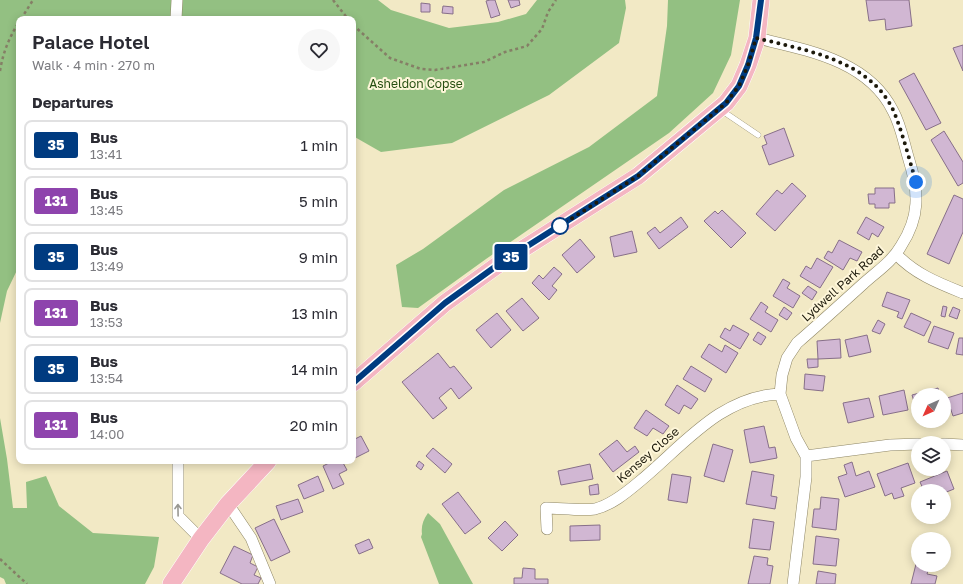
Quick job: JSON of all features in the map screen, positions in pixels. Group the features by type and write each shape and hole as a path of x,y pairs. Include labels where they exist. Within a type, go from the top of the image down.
{"main road":[{"path":"356,380 445,303 499,264 638,176 726,103 739,86 748,65 756,38 761,0"},
{"path":"171,584 201,539 228,504 265,464"}],"street":[{"path":"176,16 177,0"},
{"name":"Lydwell Park Road","path":"756,38 824,56 847,65 879,88 893,111 916,182 916,210 910,231 896,254 797,343 787,358 782,374 780,394 796,438 806,456 806,477 793,584"},
{"path":"896,254 904,263 931,281 963,293"},
{"name":"Kensey Close","path":"547,529 546,508 594,509 611,503 652,472 691,434 721,413 739,402 766,395 780,394"},
{"path":"806,456 890,444 911,444"},
{"path":"951,444 963,445"},
{"path":"178,464 178,516 201,539"},
{"path":"228,504 251,538 270,584"}],"lane":[{"path":"719,109 758,135"}],"path":[{"path":"23,16 33,0"},
{"path":"333,0 346,16"},
{"path":"356,28 390,58 421,69 435,70 484,62 506,52 527,46 542,30 548,12 556,0"},
{"path":"0,71 7,42 16,27"},
{"path":"0,559 27,584"}],"green space":[{"name":"Asheldon Copse","path":"0,0 378,0 391,10 449,28 498,22 526,14 537,0 625,0 626,8 619,43 549,95 452,143 381,152 356,138 356,16 16,16 16,272 7,291 0,323"},
{"path":"668,0 740,0 731,55 713,93 669,133 486,259 418,308 402,307 396,265 423,249 504,190 589,147 657,96 667,26"},
{"path":"0,418 13,508 27,508 26,482 46,476 59,506 93,533 159,537 154,567 145,584 6,584 4,579 0,577"},
{"path":"428,513 440,524 473,584 439,584 421,537 423,523"}],"building":[{"path":"495,0 500,15 491,18 486,1"},
{"path":"508,0 519,0 520,5 511,8"},
{"path":"866,0 909,0 912,26 886,30 885,19 869,21"},
{"path":"421,3 430,4 430,12 421,12"},
{"path":"443,6 453,7 453,14 442,13"},
{"path":"963,45 963,71 953,48"},
{"path":"914,73 941,123 926,130 899,81"},
{"path":"784,128 794,156 769,165 762,146 767,144 764,136"},
{"path":"944,131 963,162 963,183 958,186 931,140"},
{"path":"792,183 806,196 775,231 756,214 777,190 782,194"},
{"path":"875,188 894,188 895,203 889,203 889,208 875,208 875,204 869,204 868,194 875,194"},
{"path":"954,195 963,199 963,232 949,264 927,254"},
{"path":"722,210 746,233 731,248 704,221 715,211 718,214"},
{"path":"681,217 688,227 659,249 647,233 655,227 660,233"},
{"path":"866,217 884,227 878,237 872,233 869,240 857,233"},
{"path":"632,231 637,252 614,257 610,237"},
{"path":"580,239 595,257 577,273 562,255"},
{"path":"839,240 862,252 857,261 850,258 843,270 824,258 828,251 832,253"},
{"path":"817,258 833,267 820,288 800,276 806,266 811,269"},
{"path":"554,267 562,274 552,286 557,290 549,300 532,283 539,275 543,279"},
{"path":"783,279 790,283 787,288 800,296 793,308 773,296"},
{"path":"808,286 817,292 812,300 802,293"},
{"path":"887,292 910,300 902,319 897,317 899,312 882,306"},
{"path":"522,298 539,318 523,331 506,311"},
{"path":"761,302 768,307 765,312 778,320 771,332 750,319"},
{"path":"943,306 947,307 945,317 941,316"},
{"path":"784,307 792,313 787,320 779,315"},
{"path":"953,307 960,310 957,319 949,316"},
{"path":"497,313 511,330 491,348 476,330"},
{"path":"911,313 931,322 924,336 904,327"},
{"path":"878,320 885,324 880,334 872,331"},
{"path":"733,325 749,334 740,349 720,337 725,328 730,331"},
{"path":"934,326 954,333 948,349 928,342"},
{"path":"758,332 766,337 761,345 753,340"},
{"path":"867,335 871,352 849,357 845,340"},
{"path":"959,338 963,338 963,355 956,354"},
{"path":"840,339 841,358 818,359 817,341"},
{"path":"709,344 722,352 725,345 738,353 726,373 701,357"},
{"path":"438,353 450,368 454,366 472,388 459,399 451,388 439,398 447,408 433,419 402,382"},
{"path":"807,359 818,359 818,367 808,368"},
{"path":"691,366 712,379 705,392 683,379"},
{"path":"805,374 825,376 823,391 804,389"},
{"path":"677,385 698,399 691,409 684,405 679,414 665,405"},
{"path":"904,390 908,410 883,415 879,396"},
{"path":"963,393 963,413 953,416 951,410 951,397"},
{"path":"869,398 874,417 848,423 843,403"},
{"path":"646,410 669,426 663,434 653,428 647,436 634,428"},
{"path":"764,426 769,448 775,447 777,458 750,463 744,430"},
{"path":"361,436 369,451 356,458 356,438"},
{"path":"617,440 627,452 635,446 639,452 613,472 599,454"},
{"path":"713,444 733,450 724,482 704,476"},
{"path":"433,448 452,464 445,473 426,456"},
{"path":"419,461 424,465 421,470 416,466"},
{"path":"852,462 856,476 869,471 875,487 845,497 838,477 847,474 844,465"},
{"path":"908,463 911,476 913,476 915,483 901,488 904,496 894,499 892,493 885,496 877,474"},
{"path":"327,464 344,464 347,470 339,474 344,484 333,489 323,466"},
{"path":"590,464 593,479 561,485 558,471"},
{"path":"752,471 774,475 771,496 777,497 775,509 746,504"},
{"path":"672,474 691,477 687,503 668,500"},
{"path":"318,476 324,491 304,499 298,485"},
{"path":"935,476 949,476 954,489 951,490 951,484 921,484 920,482"},
{"path":"598,484 599,494 590,495 589,486"},
{"path":"458,492 481,522 465,534 442,504"},
{"path":"821,497 839,499 836,530 812,527 814,509 820,509"},
{"path":"298,499 303,512 281,520 276,506"},
{"path":"274,519 290,552 271,561 255,528"},
{"path":"753,519 774,522 770,550 749,548"},
{"path":"505,521 518,535 502,551 488,538"},
{"path":"600,525 600,540 570,541 570,526"},
{"path":"816,536 839,539 836,566 813,564"},
{"path":"369,539 373,548 359,554 355,545"},
{"path":"234,546 253,555 250,563 258,567 254,575 261,578 258,584 242,584 220,573"},
{"path":"754,556 768,558 767,565 773,566 770,584 748,584"},
{"path":"523,568 535,569 535,579 548,579 548,584 514,584 514,578 522,578"},
{"path":"818,571 836,574 835,584 816,584"},
{"path":"914,572 928,572 927,574 937,576 935,584 911,584"}],"bus line":[{"name":"35","path":"356,380 445,303 499,264 638,176 726,103 739,86 748,65 756,38 761,0"}],"route":[{"path":"560,226 638,176 726,103 739,86 748,65 756,38 824,56 847,65 863,75 879,88 893,111 916,182"}]}
